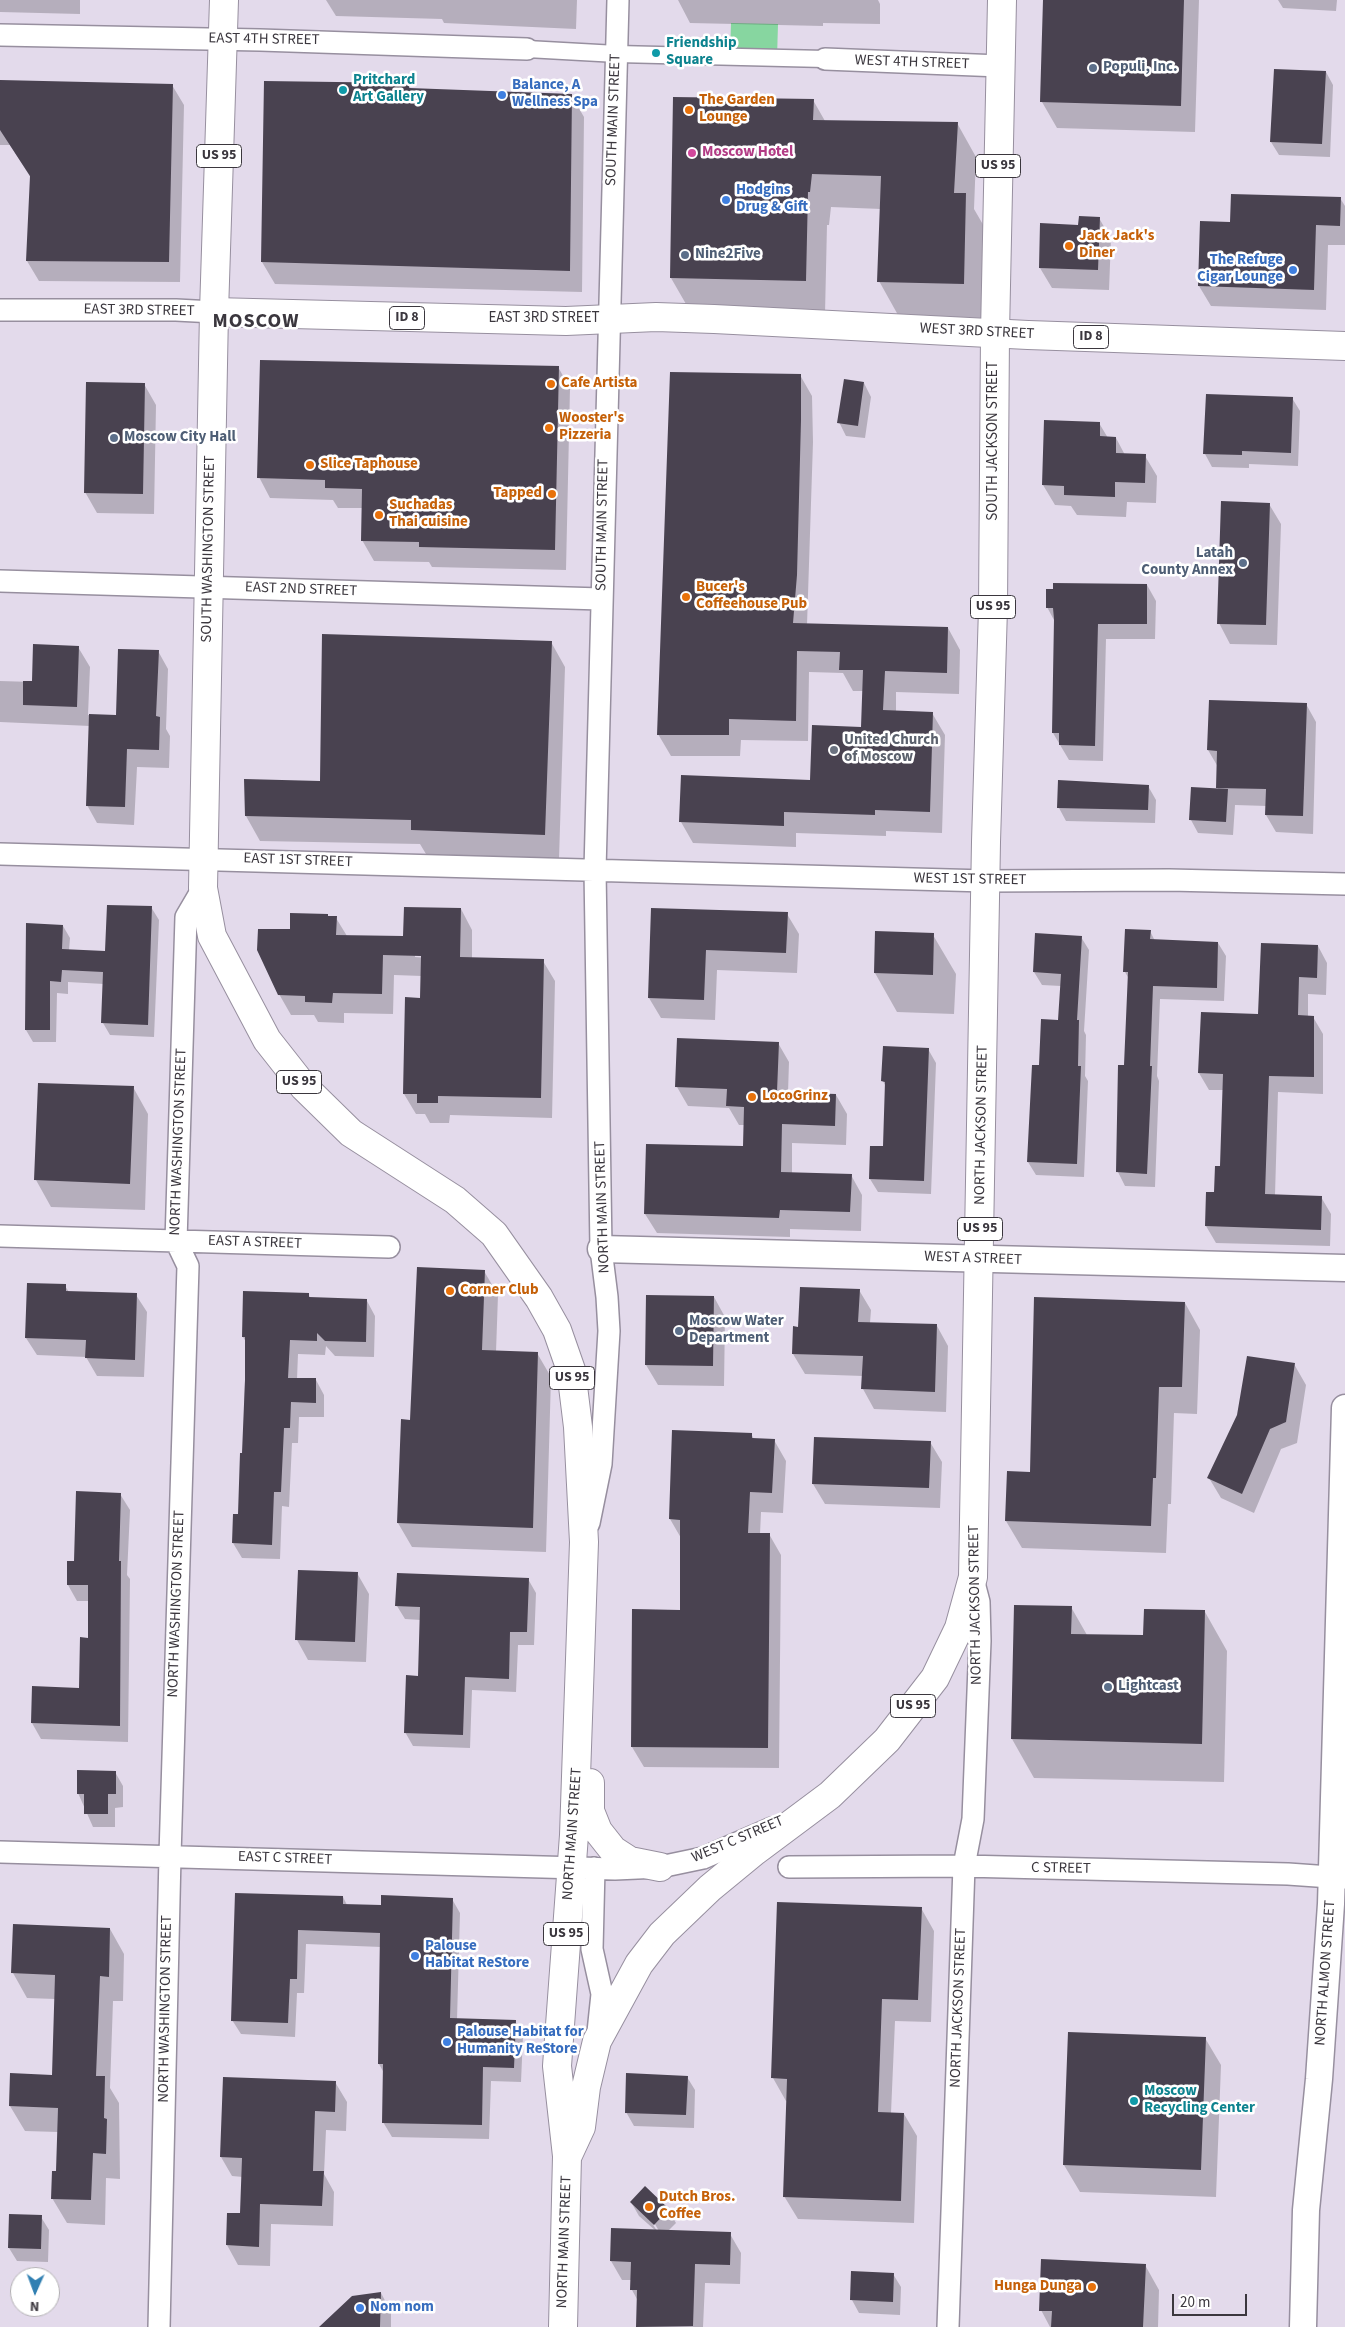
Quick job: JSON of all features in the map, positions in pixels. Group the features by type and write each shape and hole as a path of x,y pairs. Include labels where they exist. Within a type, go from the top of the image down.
{"main road":[{"name":"SOUTH WASHINGTON STREET","path":"203,859 207,588 224,0"},
{"name":"SOUTH JACKSON STREET","path":"986,881 994,608 995,333 1002,0"},
{"name":"EAST 3RD STREET","path":"214,312 566,321 608,319"},
{"name":"WEST 3RD STREET","path":"608,319 704,319 995,333 1345,346"},
{"name":"US 95","path":"203,859 203,888"},
{"name":"NORTH JACKSON STREET","path":"972,1576 980,1260 986,881"},
{"name":"NORTH MAIN STREET","path":"203,888 212,936 267,1040 304,1087 351,1133 455,1200 494,1234 535,1292 557,1330 571,1370 578,1428 584,1542 580,1711 583,1868 557,2066 567,2156 563,2327"},
{"name":"NORTH MAIN STREET","path":"567,2156 581,2127 586,2087 597,2041 630,1977 662,1934 710,1888 755,1851 830,1796 887,1740 935,1678 959,1628 972,1576"},
{"path":"580,1711 592,1748 590,1811 598,1831 613,1850 630,1861 660,1867"}],"street":[{"name":"SOUTH MAIN STREET","path":"596,870 608,319 618,0"},
{"name":"EAST 4TH STREET","path":"0,35 171,40 224,39 527,49"},
{"path":"527,49 616,54 825,59"},
{"name":"WEST 4TH STREET","path":"825,59 1000,66"},
{"name":"EAST 3RD STREET","path":"0,310 176,310 214,312"},
{"name":"EAST 2ND STREET","path":"0,581 602,599"},
{"name":"EAST 1ST STREET","path":"0,854 596,870"},
{"name":"WEST 1ST STREET","path":"596,870 986,881 1169,880 1345,884"},
{"name":"NORTH MAIN STREET","path":"584,1542 592,1515 601,1464 608,1331 608,1297 601,1248 596,870"},
{"name":"NORTH WASHINGTON STREET","path":"159,2327 170,1856 188,1266 176,1241 186,917 203,888"},
{"name":"EAST A STREET","path":"0,1236 389,1247"},
{"name":"WEST A STREET","path":"601,1248 980,1260 1345,1268"},
{"name":"NORTH ALMON STREET","path":"1303,2327 1306,2210 1339,1878 1345,1408"},
{"name":"NORTH JACKSON STREET","path":"948,2327 964,1866 973,1819 980,1641 979,1602 972,1576"},
{"name":"WEST C STREET","path":"583,1868 660,1867 703,1858 749,1839 813,1807"},
{"name":"EAST C STREET","path":"0,1852 583,1868"},
{"name":"C STREET","path":"789,1867 964,1866 1339,1878"},
{"name":"NORTH MAIN STREET","path":"583,1868 592,1949 602,1994 597,2041"}],"green space":[{"path":"731,23 778,24 777,58 730,57"}],"building":[{"path":"1043,0 1184,0 1181,106 1040,102"},
{"path":"1274,69 1326,71 1322,144 1270,142"},
{"path":"0,80 173,84 169,262 26,261 30,176 0,130"},
{"path":"264,81 409,83 409,88 572,94 570,271 261,262"},
{"path":"673,97 814,99 813,120 958,122 954,193 966,193 964,284 877,282 881,176 812,174 810,192 808,192 806,281 670,278"},
{"path":"1231,194 1341,197 1340,226 1316,225 1314,290 1198,286 1200,221 1230,222"},
{"name":"Jack Jack's Diner","path":"1079,216 1100,217 1098,270 1039,268 1040,223 1078,225"},
{"path":"260,360 559,366 555,550 419,547 419,542 361,541 362,489 325,488 325,480 257,478"},
{"path":"670,372 801,374 797,575 793,623 948,627 947,673 885,671 883,710 933,712 930,812 875,810 875,815 784,812 784,826 679,822 681,775 810,780 812,725 861,727 863,670 839,670 840,652 797,651 796,721 729,719 729,735 657,735"},
{"path":"844,379 864,382 858,426 837,423"},
{"name":"Moscow City Hall","path":"86,382 145,383 143,494 84,493"},
{"path":"1206,394 1293,397 1291,453 1242,451 1242,455 1203,454"},
{"path":"1044,420 1100,422 1100,436 1116,437 1116,453 1146,454 1145,483 1115,482 1115,497 1064,495 1064,486 1042,485"},
{"name":"Latah County Annex","path":"1221,501 1270,503 1266,625 1217,624"},
{"path":"1053,583 1147,584 1147,624 1098,624 1095,746 1059,745 1059,733 1052,733 1054,619 1053,608 1046,608 1046,589 1053,589"},
{"path":"322,634 552,641 545,835 411,830 411,820 245,816 244,779 320,781"},
{"path":"33,644 79,646 77,707 23,705 23,681 32,681"},
{"path":"118,649 159,650 156,716 160,717 159,750 127,749 125,807 86,806 89,714 116,715"},
{"path":"1209,700 1307,703 1303,816 1265,815 1266,789 1216,788 1217,751 1207,750"},
{"path":"1058,780 1149,785 1148,810 1057,808"},
{"path":"1191,787 1228,789 1226,822 1189,820"},
{"path":"107,905 152,906 148,1025 101,1023 103,972 62,970 61,982 50,981 50,1030 25,1030 26,923 63,925 62,949 105,951"},
{"path":"404,907 461,908 460,957 544,959 541,1098 438,1096 438,1103 417,1103 417,1094 403,1094 405,997 420,998 421,956 383,955 382,994 333,993 332,1003 305,1002 305,996 278,995 257,950 258,929 290,929 290,913 328,914 328,916 337,916 336,935 403,936"},
{"path":"651,908 788,912 786,953 706,950 704,1000 648,998"},
{"path":"1125,929 1151,930 1150,939 1218,942 1217,988 1153,986 1150,1066 1152,1066 1147,1174 1116,1172 1118,1065 1124,1065 1128,972 1123,972"},
{"path":"875,931 934,933 933,975 874,973"},
{"path":"1035,933 1082,936 1077,1020 1079,1020 1078,1066 1081,1066 1077,1164 1027,1162 1032,1065 1039,1065 1041,1019 1058,1020 1061,974 1033,972"},
{"path":"1261,943 1318,945 1317,978 1299,977 1298,1015 1314,1016 1314,1077 1269,1076 1265,1194 1322,1196 1321,1230 1205,1226 1206,1192 1214,1192 1215,1166 1220,1166 1223,1074 1198,1073 1201,1012 1258,1014"},
{"path":"677,1038 779,1042 777,1092 836,1094 835,1126 782,1124 781,1172 852,1174 850,1212 780,1210 779,1218 644,1214 646,1144 743,1146 744,1107 726,1106 727,1089 675,1087"},
{"path":"883,1046 929,1048 924,1181 869,1179 870,1146 883,1146 885,1082 881,1081"},
{"path":"38,1083 134,1086 130,1184 34,1180"},
{"path":"417,1267 485,1270 482,1350 538,1352 533,1528 397,1523 401,1419 410,1420"},
{"path":"27,1283 66,1284 66,1291 137,1293 135,1360 85,1358 86,1340 25,1338"},
{"path":"800,1287 860,1289 858,1322 937,1324 935,1392 861,1389 863,1356 792,1354 793,1326 798,1327"},
{"path":"243,1291 309,1293 309,1297 367,1299 366,1342 325,1341 317,1333 317,1341 290,1340 288,1378 316,1378 316,1403 291,1402 290,1428 284,1428 281,1492 274,1492 272,1545 232,1543 233,1514 238,1514 240,1453 242,1453 245,1380 245,1337 242,1337"},
{"name":"Moscow Water Department","path":"646,1295 714,1296 713,1366 645,1365"},
{"path":"1034,1297 1185,1302 1182,1387 1159,1387 1156,1478 1153,1478 1151,1526 1005,1521 1007,1471 1030,1472"},
{"path":"1247,1356 1295,1363 1286,1422 1270,1429 1242,1494 1207,1478 1237,1415"},
{"path":"672,1430 752,1433 752,1438 775,1439 772,1493 750,1492 748,1533 770,1533 768,1748 631,1747 632,1609 680,1610 680,1520 669,1519"},
{"path":"814,1437 931,1441 929,1488 812,1484"},
{"path":"76,1491 121,1493 119,1561 121,1561 120,1726 31,1723 32,1686 79,1688 80,1637 88,1638 88,1585 67,1585 67,1561 74,1561"},
{"path":"298,1570 358,1572 355,1642 295,1640"},
{"path":"397,1573 529,1578 527,1632 510,1632 509,1679 465,1677 463,1735 404,1733 406,1675 418,1676 420,1607 395,1606"},
{"name":"Lightcast","path":"1014,1605 1072,1606 1071,1634 1143,1635 1144,1609 1205,1610 1202,1744 1011,1739"},
{"path":"77,1770 116,1771 116,1794 108,1794 108,1814 84,1814 84,1794 77,1794"},
{"path":"235,1893 343,1896 343,1904 381,1905 381,1895 453,1898 450,2018 516,2020 514,2068 483,2067 482,2125 382,2123 383,2064 378,2064 380,1933 298,1930 297,1979 290,1979 288,2023 231,2021"},
{"path":"777,1902 922,1907 918,2000 882,1999 878,2112 904,2113 901,2201 783,2197 787,2079 771,2078"},
{"path":"13,1924 110,1928 109,1977 100,1976 96,2076 105,2076 104,2118 107,2119 106,2154 93,2153 91,2200 51,2199 52,2171 56,2171 58,2108 9,2106 10,2073 52,2075 55,1975 11,1973"},
{"name":"Moscow Recycling Center","path":"1068,2032 1206,2037 1201,2170 1063,2165"},
{"path":"626,2073 688,2076 686,2115 625,2113"},
{"path":"223,2077 336,2081 335,2112 315,2111 313,2171 324,2171 322,2206 260,2204 259,2247 226,2245 227,2213 240,2213 242,2158 220,2157"},
{"path":"645,2186 669,2209 654,2225 630,2202"},
{"path":"9,2214 42,2215 41,2249 8,2248"},
{"path":"611,2228 731,2232 730,2265 695,2264 693,2326 636,2327 637,2290 630,2290 631,2262 610,2261"},
{"name":"Hunga Dunga","path":"1041,2259 1146,2264 1143,2327 1051,2327 1052,2311 1039,2311"},
{"path":"851,2271 894,2273 893,2302 850,2300"},
{"name":"Nom nom","path":"381,2292 380,2327 319,2327 352,2296"}],"place":[{"name":"Friendship Square","path":"656,53"},
{"name":"Populi, Inc.","path":"1093,68"},
{"name":"Pritchard Art Gallery","path":"343,90"},
{"name":"Balance, A Wellness Spa","path":"502,95"},
{"name":"The Garden Lounge","path":"689,110"},
{"name":"Moscow Hotel","path":"692,153"},
{"name":"Hodgins Drug & Gift","path":"726,200"},
{"name":"Jack Jack's Diner","path":"1069,246"},
{"name":"Nine2Five","path":"685,255"},
{"name":"The Refuge Cigar Lounge","path":"1293,270"},
{"name":"Cafe Artista","path":"551,384"},
{"name":"Wooster's Pizzeria","path":"549,428"},
{"name":"Moscow City Hall","path":"114,438"},
{"name":"Slice Taphouse","path":"310,465"},
{"name":"Tapped","path":"552,494"},
{"name":"Suchadas Thai cuisine","path":"379,515"},
{"name":"Latah County Annex","path":"1243,563"},
{"name":"Bucer's Coffeehouse Pub","path":"686,597"},
{"name":"United Church of Moscow","path":"834,750"},
{"name":"LocoGrinz","path":"752,1097"},
{"name":"Corner Club","path":"450,1291"},
{"name":"Moscow Water Department","path":"679,1331"},
{"name":"Lightcast","path":"1108,1687"},
{"name":"Palouse Habitat ReStore","path":"415,1956"},
{"name":"Palouse Habitat for Humanity ReStore","path":"447,2042"},
{"name":"Moscow Recycling Center","path":"1134,2101"},
{"name":"Dutch Bros. Coffee","path":"649,2207"},
{"name":"Hunga Dunga","path":"1092,2287"},
{"name":"Nom nom","path":"360,2308"}],"district":[{"name":"MOSCOW","path":"256,323"}]}
